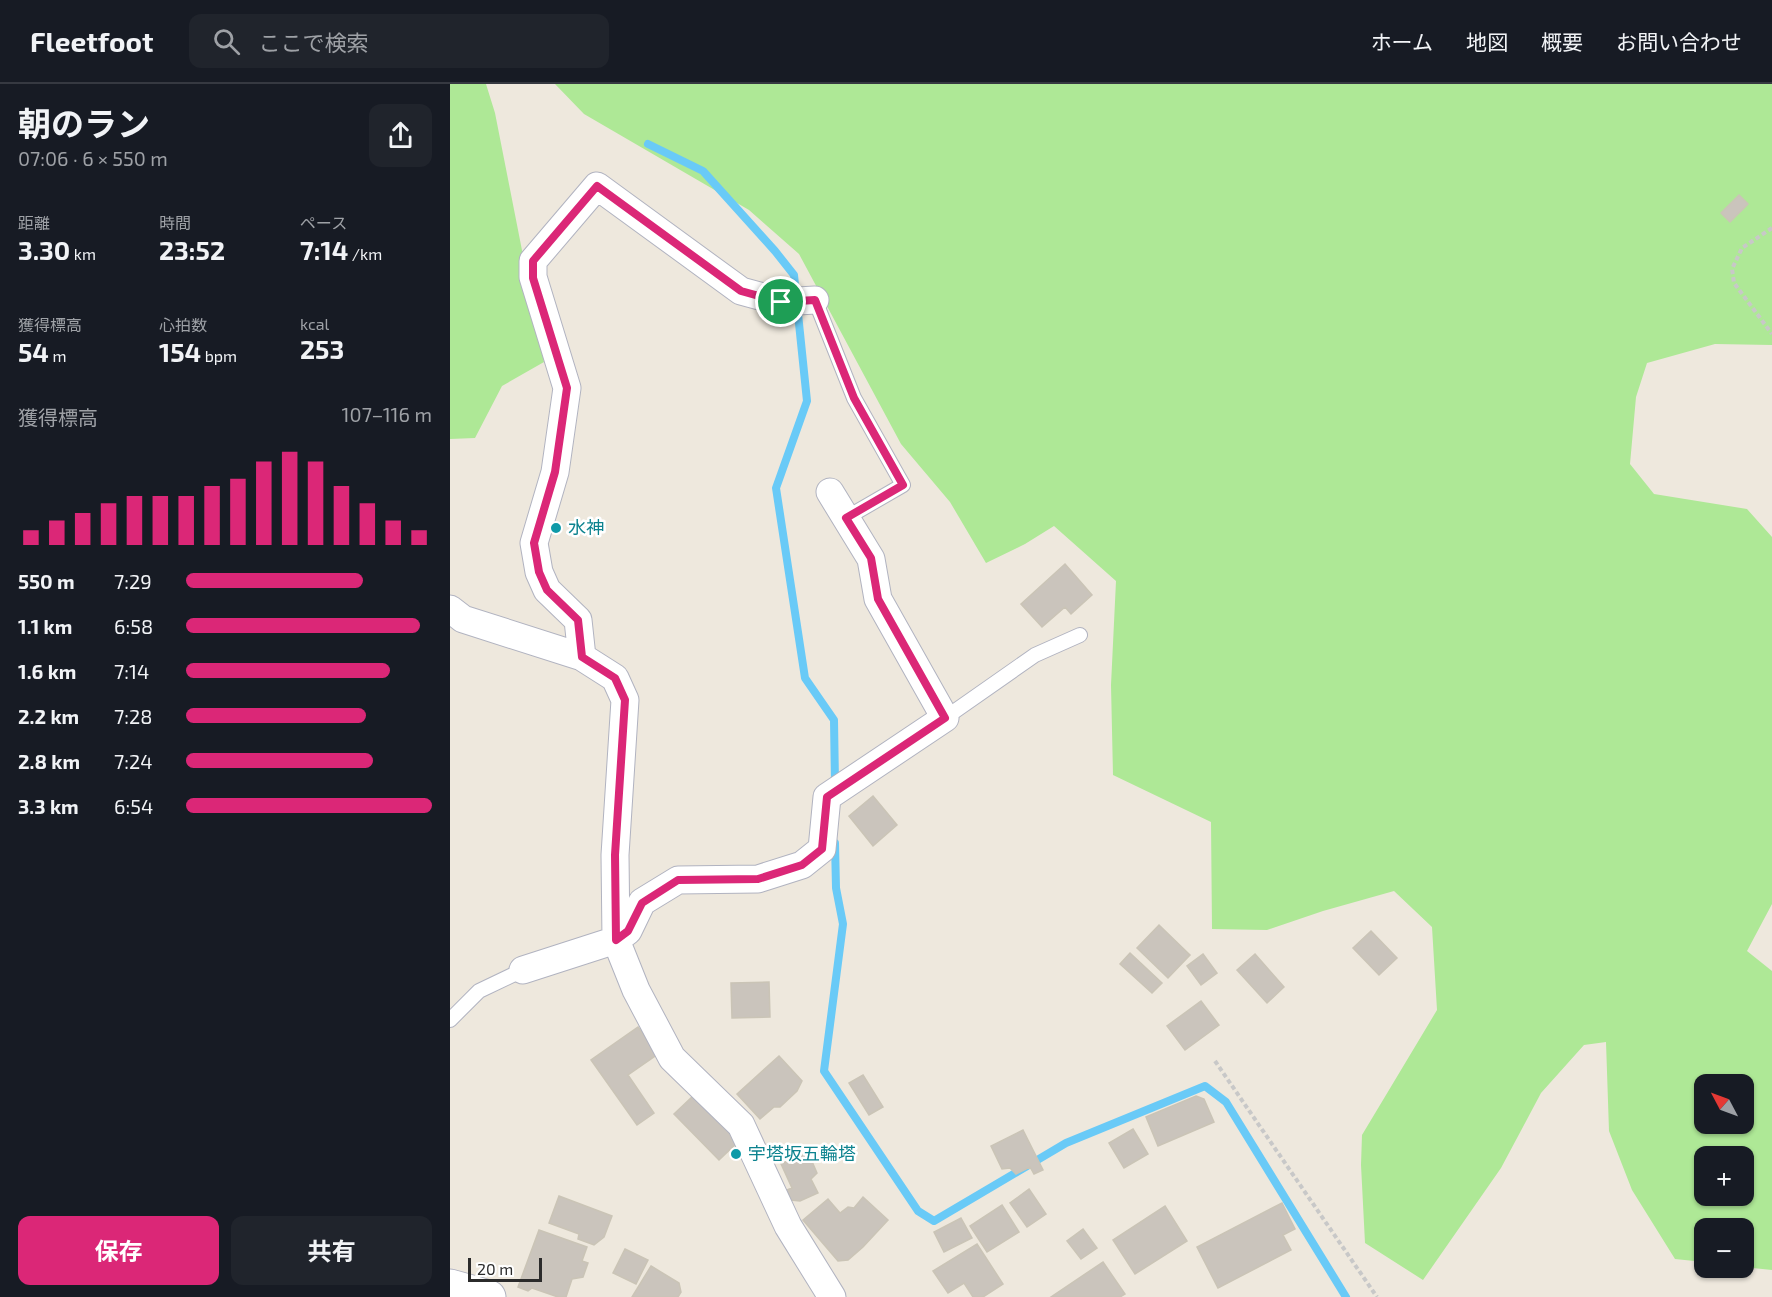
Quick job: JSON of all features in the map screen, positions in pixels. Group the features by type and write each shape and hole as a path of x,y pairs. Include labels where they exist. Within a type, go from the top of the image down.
{"street":[{"path":"582,657 578,620 547,590 539,572 534,543 555,472 567,388 533,278 533,261 597,186 741,291 781,302 815,300"},
{"path":"523,970 616,940 628,931 642,903 678,880 758,879 802,865 822,849 835,792 945,718 878,599 871,558 830,492"},
{"path":"450,609 464,619 582,657 615,678 625,700 615,855 616,940 636,990 672,1058 741,1125 788,1226 832,1297"},
{"path":"450,1286 489,1297"}],"lane":[{"path":"815,300 854,398 903,485 846,518"},
{"path":"945,718 1035,655 1080,635"},
{"path":"450,1020 479,991 523,970"}],"path":[{"path":"1772,228 1742,248 1732,269 1734,283 1772,334"},
{"path":"1215,1061 1377,1297"}],"green space":[{"path":"450,84 486,84 495,113 544,362 502,386 475,438 450,439"},
{"path":"555,84 1772,84 1772,345 1715,344 1647,363 1636,397 1630,464 1654,494 1747,509 1772,537 1772,904 1747,951 1772,971 1772,1270 1754,1268 1754,1218 1694,1218 1694,1261 1675,1259 1632,1190 1609,1131 1606,1042 1584,1045 1541,1093 1501,1168 1423,1280 1365,1243 1361,1165 1362,1135 1437,1010 1432,927 1394,891 1267,930 1212,929 1211,822 1113,775 1111,685 1116,581 1054,526 1025,544 986,563 950,502 901,444 799,254 749,210 584,114"}],"building":[{"path":"1739,195 1748,204 1730,222 1721,213"},
{"path":"1065,564 1092,595 1071,614 1065,607 1042,627 1021,604"},
{"path":"873,796 897,825 873,846 849,816"},
{"path":"1159,925 1190,955 1168,978 1137,948"},
{"path":"1371,931 1397,958 1379,975 1353,948"},
{"path":"1130,953 1162,983 1152,993 1120,964"},
{"path":"1203,954 1217,973 1201,985 1187,966"},
{"path":"1255,954 1284,987 1267,1003 1237,970"},
{"path":"769,982 770,1017 732,1018 731,983"},
{"path":"1201,1001 1219,1025 1185,1050 1167,1026"},
{"path":"638,1027 658,1054 628,1075 654,1113 637,1125 591,1060"},
{"path":"779,1056 802,1081 797,1091 780,1107 774,1107 760,1119 737,1094"},
{"path":"863,1075 883,1107 869,1115 849,1083"},
{"path":"694,1095 739,1141 719,1160 674,1114"},
{"path":"1196,1096 1204,1099 1214,1122 1158,1146 1146,1117"},
{"path":"1133,1129 1148,1154 1124,1168 1109,1143"},
{"path":"1023,1130 1043,1170 1034,1174 1030,1167 1016,1174 1010,1168 1002,1169 991,1146"},
{"path":"808,1152 817,1173 811,1179 818,1193 800,1201 791,1200 787,1190 792,1188 781,1164"},
{"path":"1029,1189 1046,1214 1027,1227 1010,1203"},
{"path":"559,1196 612,1216 604,1237 594,1245 578,1239 579,1234 549,1223"},
{"path":"863,1197 888,1220 848,1260 838,1261 803,1220 828,1199 840,1213 848,1207 854,1208"},
{"path":"1282,1203 1295,1229 1283,1235 1291,1250 1218,1288 1197,1247"},
{"path":"1002,1205 1019,1232 987,1252 970,1226"},
{"path":"1165,1206 1187,1241 1135,1274 1113,1240"},
{"path":"961,1218 972,1238 944,1252 934,1232"},
{"path":"1083,1229 1097,1248 1081,1259 1067,1241"},
{"path":"539,1230 587,1247 582,1261 588,1263 583,1277 572,1279 566,1297 558,1297 532,1288 528,1291 518,1287"},
{"path":"977,1244 1003,1284 983,1297 973,1297 964,1283 948,1293 933,1271"},
{"path":"625,1249 648,1260 636,1284 613,1273"},
{"path":"1103,1262 1125,1294 1120,1297 1051,1297"},
{"path":"651,1266 679,1283 681,1292 678,1297 632,1297"}],"waterway":[{"path":"648,144 703,171 794,275 807,401 776,488 805,678 834,720 835,783"},
{"path":"835,843 836,888 843,924 824,1071 918,1211 934,1221 1066,1143 1205,1086 1226,1102 1346,1297"}],"place":[{"name":"水神","path":"556,528"},
{"name":"宇塔坂五輪塔","path":"736,1154"}],"route":[{"path":"597,186 741,291 781,302 815,300 854,398 903,485 846,518 871,558 878,599 945,718 827,797 822,849 802,865 758,879 678,880 642,903 628,931 616,940 615,855 625,700 615,678 582,657 578,620 547,590 539,572 534,543 555,472 567,388 533,278 533,261 597,186"}]}
